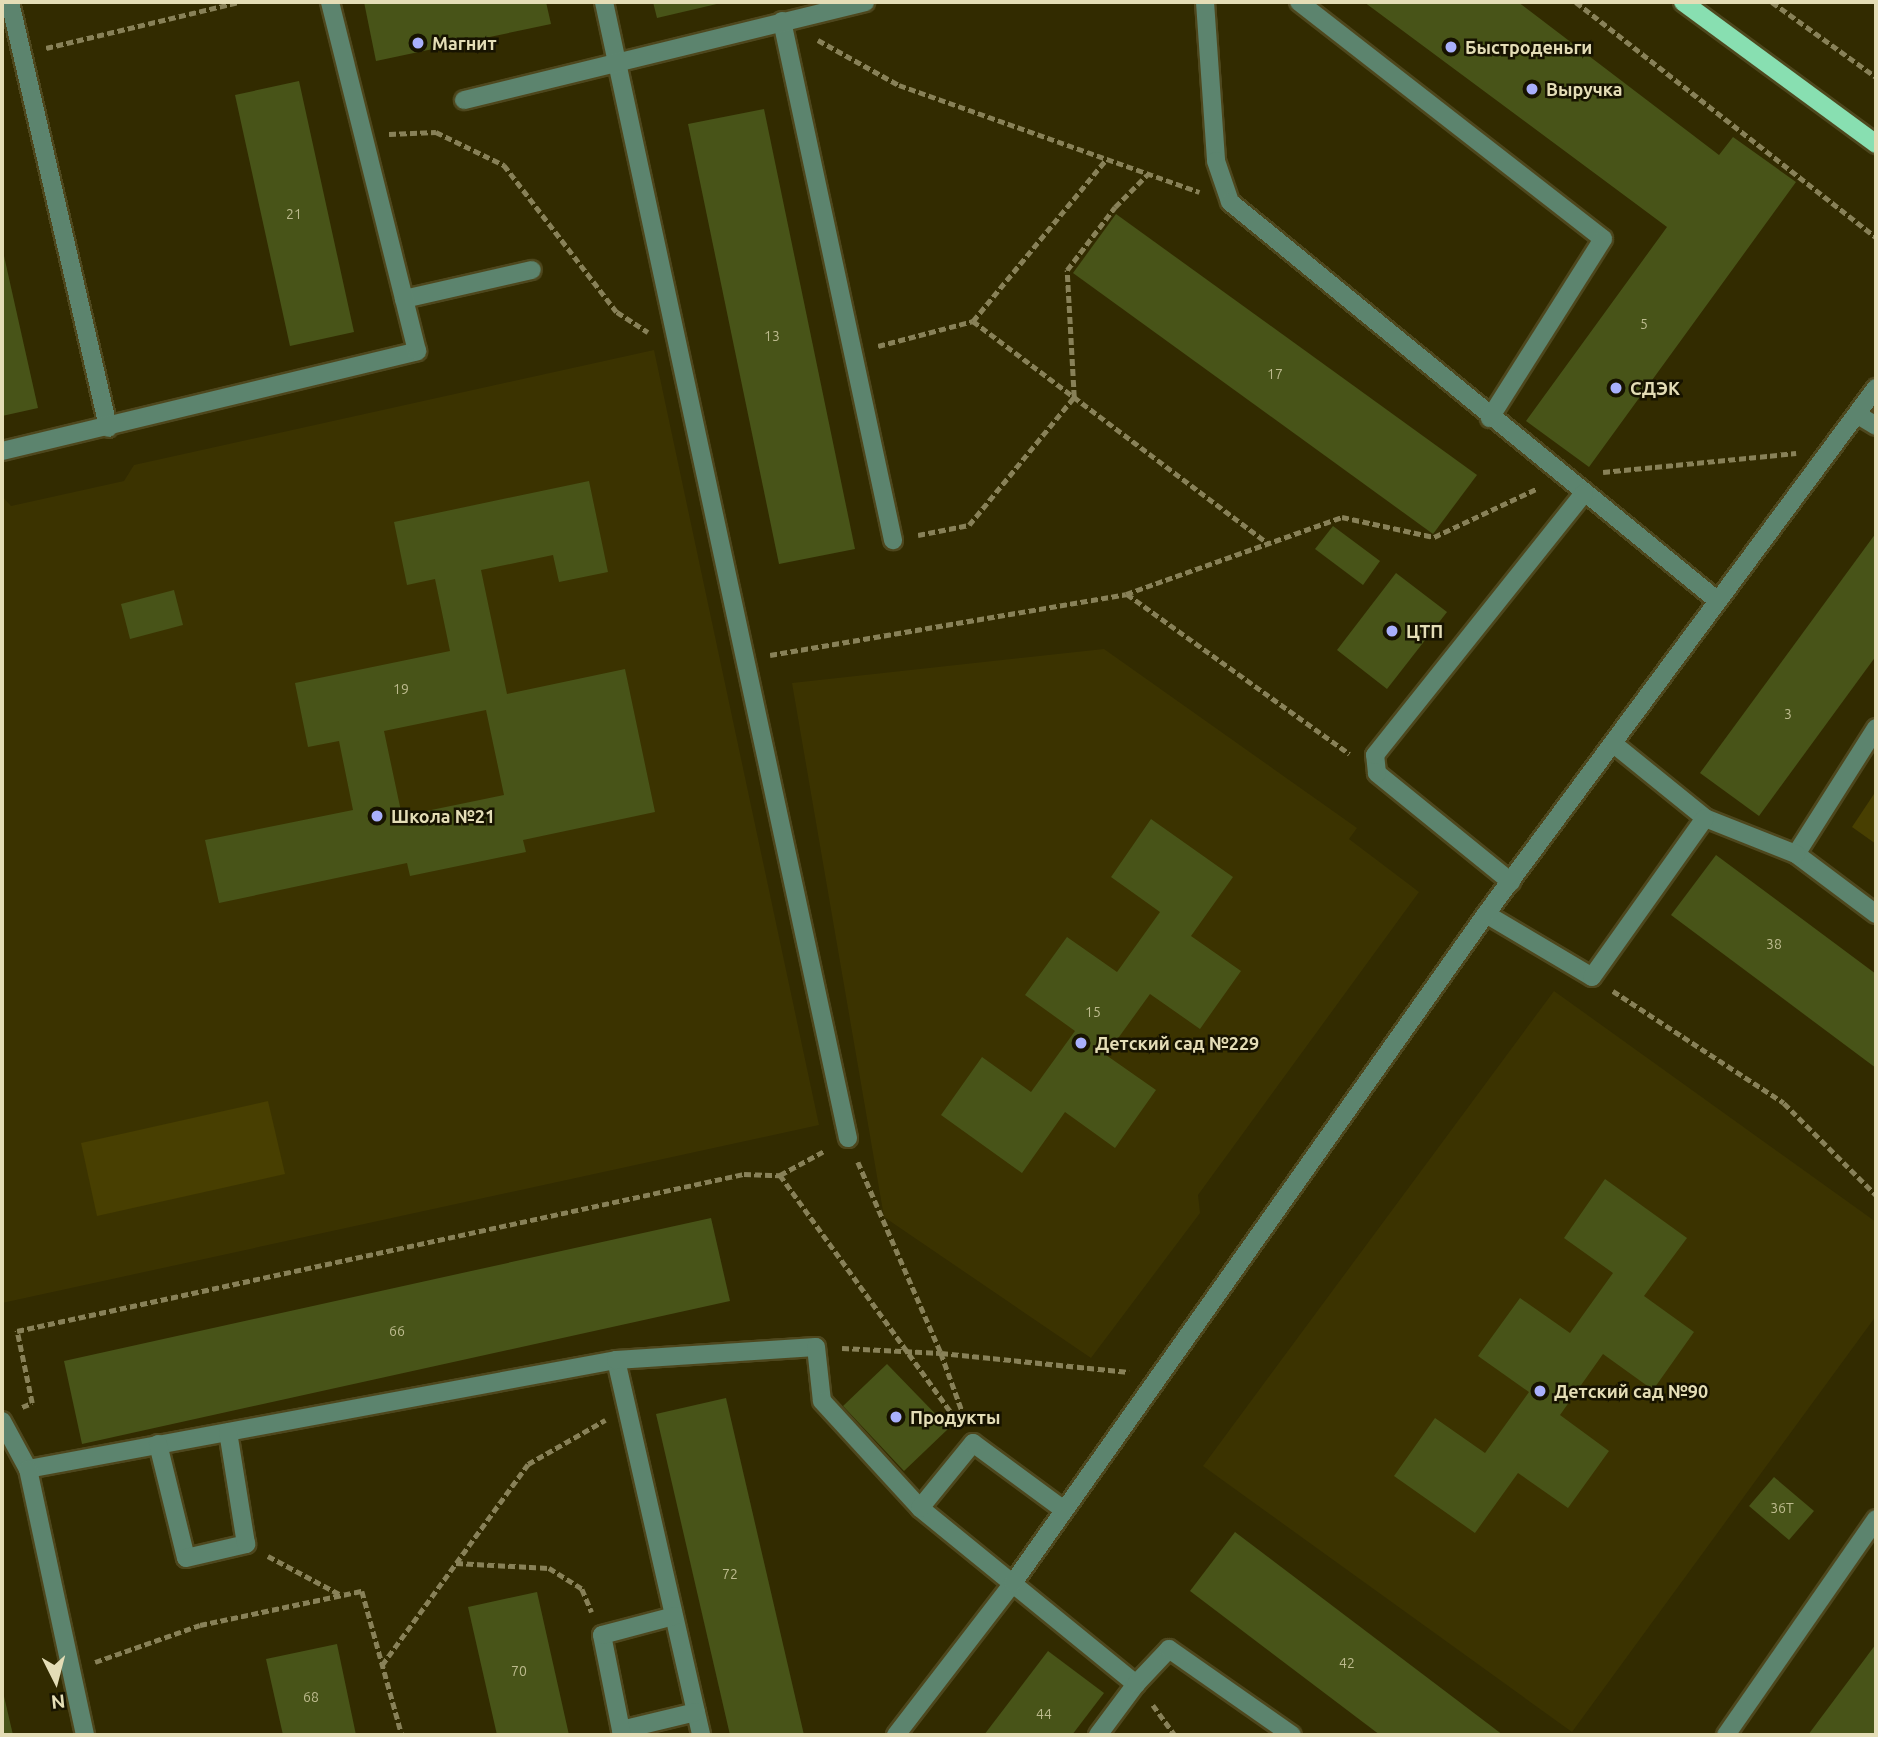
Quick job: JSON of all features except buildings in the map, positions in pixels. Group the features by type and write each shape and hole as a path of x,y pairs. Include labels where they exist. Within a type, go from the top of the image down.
{"main road":[{"path":"1683,2 1876,144"}],"street":[{"path":"10,2 19,54 108,428"},
{"path":"2,450 108,428 417,351 330,2"},
{"path":"604,2 848,1138"},
{"path":"464,100 615,59 865,2"},
{"path":"1205,2 1216,161 1230,202 1490,418 1718,601"},
{"path":"1299,2 1603,239 1490,418"},
{"path":"782,21 893,540"},
{"path":"404,299 532,270"},
{"path":"896,1735 1013,1583 1486,914 1615,745 1876,388"},
{"path":"1858,415 1876,426"},
{"path":"1511,882 1377,773 1375,755 1584,493"},
{"path":"1796,854 1876,728"},
{"path":"1615,745 1705,818 1796,854 1876,914"},
{"path":"1486,914 1592,977 1705,818"},
{"path":"28,1469 616,1360 817,1347 822,1401 920,1508 1136,1684"},
{"path":"616,1360 701,1735"},
{"path":"7,1416 28,1469 85,1735"},
{"path":"158,1444 186,1558 246,1544 228,1432"},
{"path":"920,1508 973,1443 1064,1510"},
{"path":"1726,1735 1876,1519"},
{"path":"674,1616 602,1635 622,1732 696,1712"},
{"path":"1098,1735 1136,1684 1169,1648 1292,1735"}],"path":[{"path":"19,54 239,2"},
{"path":"1576,2 1876,237"},
{"path":"1772,2 1876,77"},
{"path":"782,21 899,85 1105,161 1230,202"},
{"path":"363,134 436,132 504,165 617,312 678,352"},
{"path":"853,352 973,321 1105,161"},
{"path":"893,540 970,525 1074,397 1067,270 1115,207 1147,175"},
{"path":"973,321 1269,543"},
{"path":"745,660 1126,594 1342,517 1434,537 1563,476 1832,449"},
{"path":"1126,594 1377,773"},
{"path":"1592,977 1784,1103 1876,1195"},
{"path":"7,1416 32,1403 18,1331 744,1174 780,1175 848,1138 941,1353 973,1443"},
{"path":"780,1175 973,1443"},
{"path":"817,1347 941,1353 1159,1375"},
{"path":"382,1665 528,1464 627,1407"},
{"path":"246,1544 341,1596"},
{"path":"456,1563 549,1568 582,1589 602,1635"},
{"path":"72,1670 200,1625 362,1591 402,1735"},
{"path":"1136,1684 1175,1735"}],"shaded area":[{"name":"Школа №21","path":"654,350 819,1125 2,1303 2,496 11,506 124,481 134,465"},
{"name":"Детский сад №229","path":"1104,649 1357,828 1349,839 1419,892 1198,1195 1200,1213 1091,1358 884,1217 792,683"},
{"path":"1876,791 1876,844 1852,827"},
{"name":"Детский сад №90","path":"1554,991 1876,1222 1876,1316 1572,1732 1203,1466"},
{"path":"268,1101 285,1174 97,1216 81,1143"}],"place":[{"name":"Магнит","path":"418,43"},
{"name":"Быстроденьги","path":"1451,47"},
{"name":"Выручка","path":"1532,89"},
{"name":"СДЭК","path":"1616,388"},
{"name":"ЦТП","path":"1392,631"},
{"name":"Школа №21","path":"377,816"},
{"name":"Детский сад №229","path":"1081,1043"},
{"name":"Детский сад №90","path":"1540,1391"},
{"name":"Продукты","path":"896,1417"}]}
